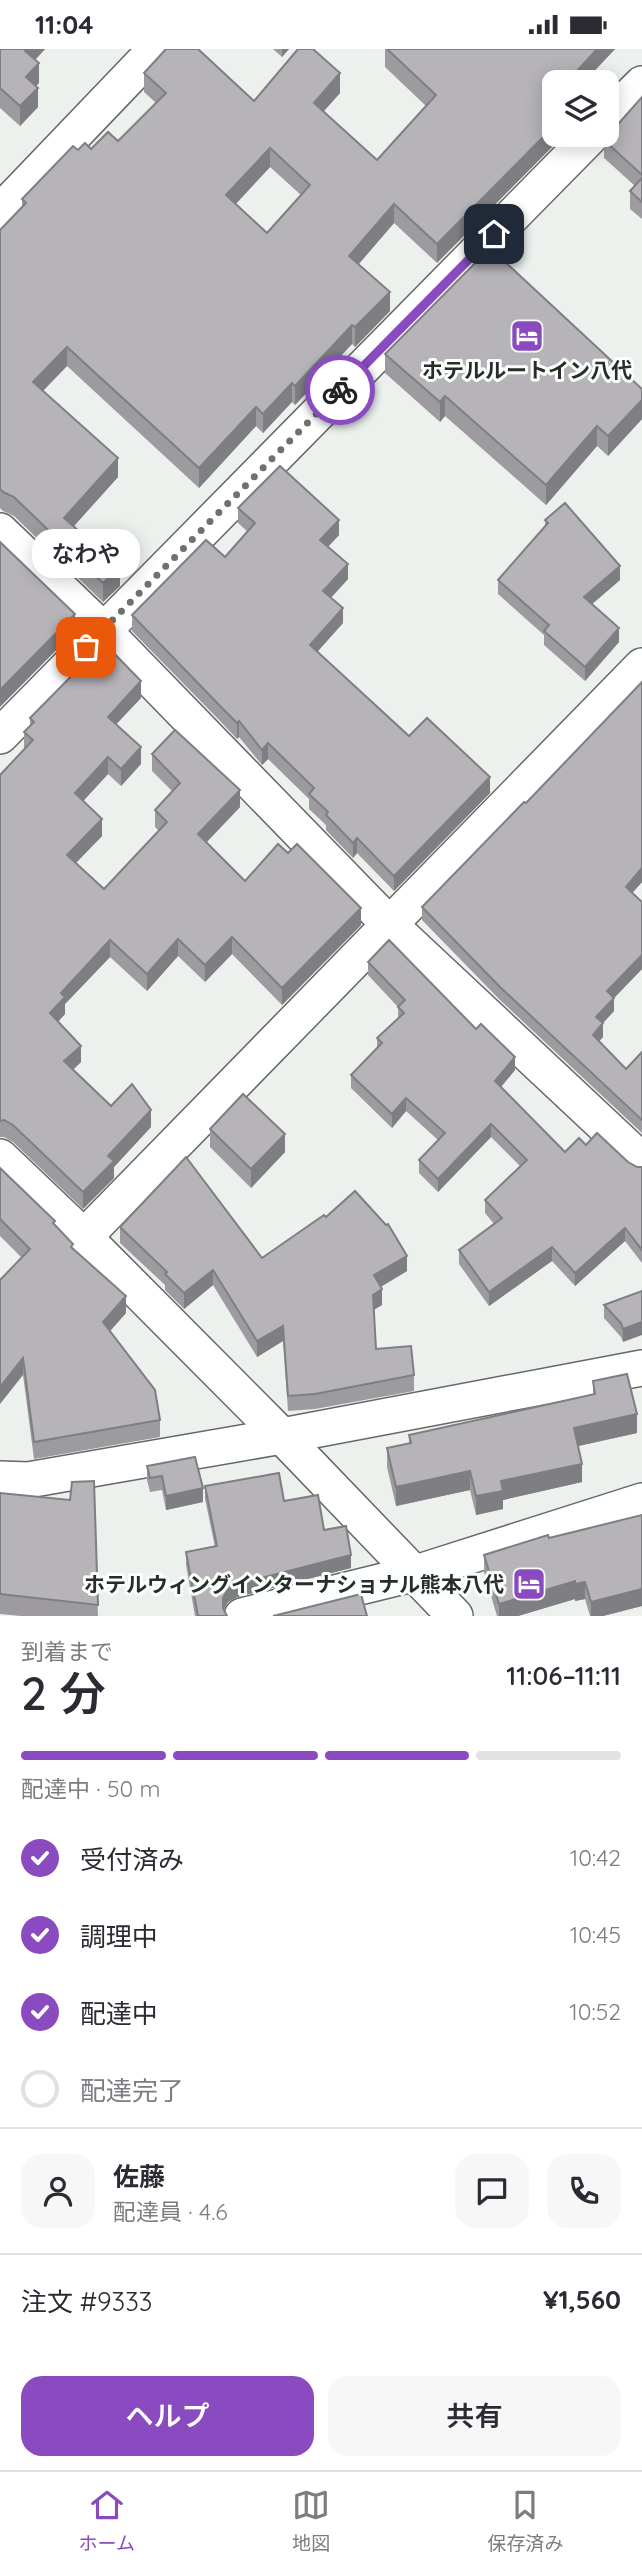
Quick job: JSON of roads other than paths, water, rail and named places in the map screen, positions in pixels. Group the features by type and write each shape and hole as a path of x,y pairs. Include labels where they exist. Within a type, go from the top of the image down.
{"street":[{"path":"0,212 156,49"},
{"path":"619,108 642,84"},
{"path":"0,736 580,147"},
{"path":"0,531 103,630 389,925 642,1161"},
{"path":"84,1237 642,666"},
{"path":"0,1157 84,1237 282,1436 455,1616"},
{"path":"0,1479 28,1480 282,1436 642,1368"},
{"path":"242,1616 415,1573 642,1501"}],"place":[{"name":"ホテルルートイン八代","path":"527,336"},
{"name":"なわや","path":"86,647"},
{"name":"ホテルウィングインターナショナル熊本八代","path":"529,1584"}]}
